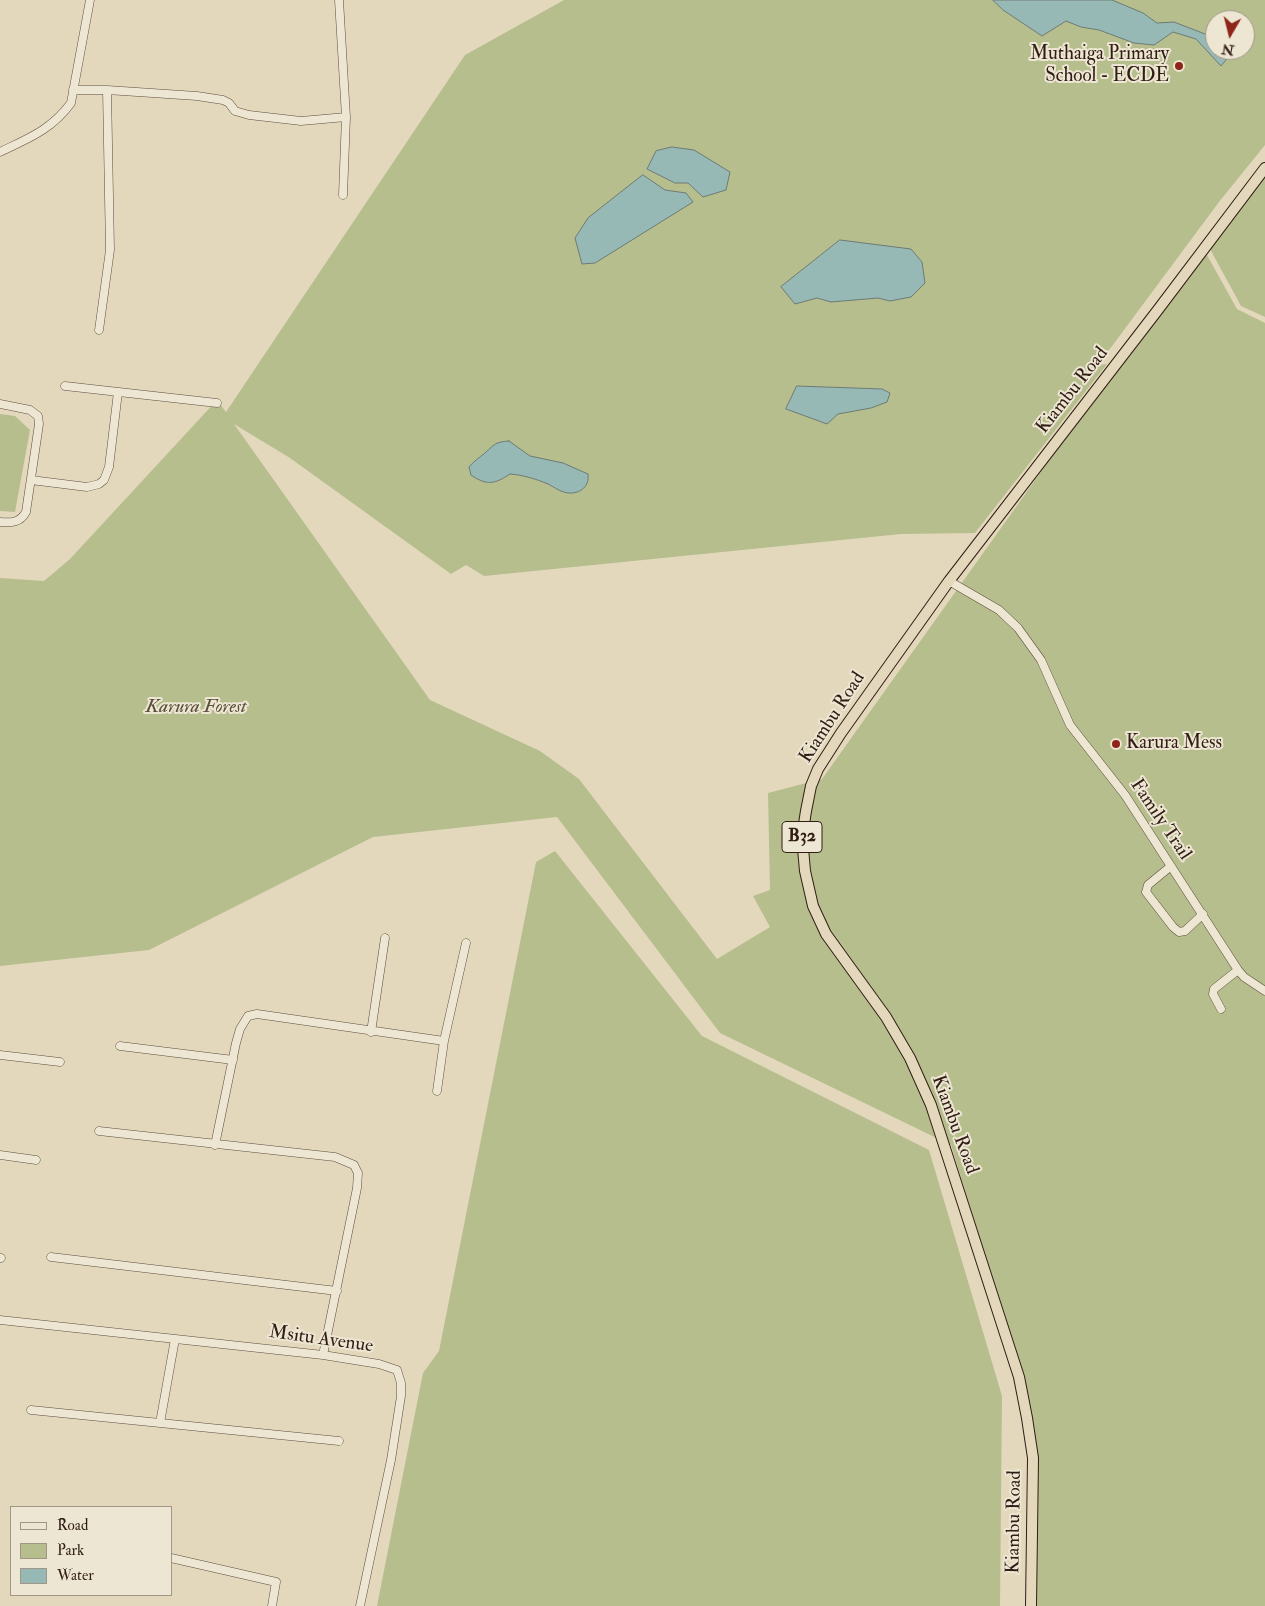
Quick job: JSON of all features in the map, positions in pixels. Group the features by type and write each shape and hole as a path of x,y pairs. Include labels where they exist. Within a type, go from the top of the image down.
{"highway":[{"name":"Kiambu Road","path":"1032,1606 1033,1458 1028,1418 1019,1377 931,1105 910,1058 886,1017 826,934 813,906 805,871 802,838 811,786 818,769 841,733 949,581 1265,168"}],"street":[{"path":"0,152 42,132 61,116 70,103 90,0"},
{"path":"339,0 346,117 343,195"},
{"path":"73,90 107,90 197,96 223,100 229,103 235,111 249,115 301,122 346,117"},
{"path":"99,330 110,250 107,90"},
{"path":"65,386 217,403"},
{"path":"31,480 87,487 99,484 104,480 109,467 118,392"},
{"path":"0,404 30,410 38,416 39,424 26,512 23,517 14,522 0,522"},
{"name":"Family Trail","path":"949,581 999,610 1018,628 1040,660 1070,724 1125,795 1238,970 1244,977 1265,991"},
{"path":"1171,866 1148,886 1146,892 1179,932 1185,930 1202,914"},
{"path":"371,1032 385,938"},
{"path":"437,1091 444,1041 466,943"},
{"path":"1221,1009 1213,994 1214,989 1238,970"},
{"path":"215,1145 232,1060 240,1029 248,1016 257,1014 371,1032 444,1041"},
{"path":"120,1046 232,1060"},
{"path":"0,1055 60,1062"},
{"path":"99,1131 335,1157 354,1165 358,1173 357,1188 337,1291 322,1355"},
{"path":"0,1155 36,1160"},
{"path":"51,1257 337,1291"},
{"name":"Msitu Avenue","path":"0,1320 322,1355 397,1370 401,1383 401,1396 391,1460 360,1606"},
{"path":"160,1423 175,1339"},
{"path":"31,1410 338,1441"},
{"path":"172,1558 276,1582 272,1606"}],"green space":[{"name":"Karura Forest","path":"564,0 1265,0 1265,145 1219,202 1098,365 1107,364 975,533 901,534 484,576 466,565 451,574 290,458 234,424 430,700 540,751 579,779 717,959 770,927 753,896 770,890 768,793 822,779 1202,246 1237,309 1265,323 1265,1606 1028,1606 1031,1474 1027,1393 951,1145 720,1033 557,817 373,837 149,950 0,966 0,578 44,581 70,559 217,400 226,412 465,55"},
{"path":"1265,176 1265,317 1241,306 1210,249"},
{"path":"0,414 15,416 30,430 15,512 0,511"},
{"path":"555,851 702,1036 929,1150 1002,1396 1000,1606 377,1606 423,1373 439,1351 536,862"}],"water":[{"path":"993,0 1112,0 1143,13 1157,23 1174,22 1205,34 1205,49 1196,39 1173,32 1154,45 1134,43 1099,30 1081,27 1066,21 1042,36 1003,10"},
{"path":"1215,60 1226,60 1221,66"},
{"path":"672,147 694,150 730,172 726,190 703,197 688,183 675,183 647,169 656,151"},
{"path":"643,175 665,190 686,193 693,202 595,263 582,264 575,238 588,218"},
{"path":"840,240 911,249 922,262 925,283 911,297 890,301 878,298 831,302 817,298 795,304 781,287"},
{"path":"797,386 882,389 890,393 887,402 871,408 838,414 827,424 786,409"},
{"path":"509,441 530,456 563,463 588,474 586,486 580,491 566,493 539,480 520,475 510,474 495,482 486,482 471,475 469,467 475,461 496,444"}],"place":[{"name":"Muthaiga Primary School - ECDE","path":"1179,66"},
{"name":"Karura Mess","path":"1116,744"}]}
